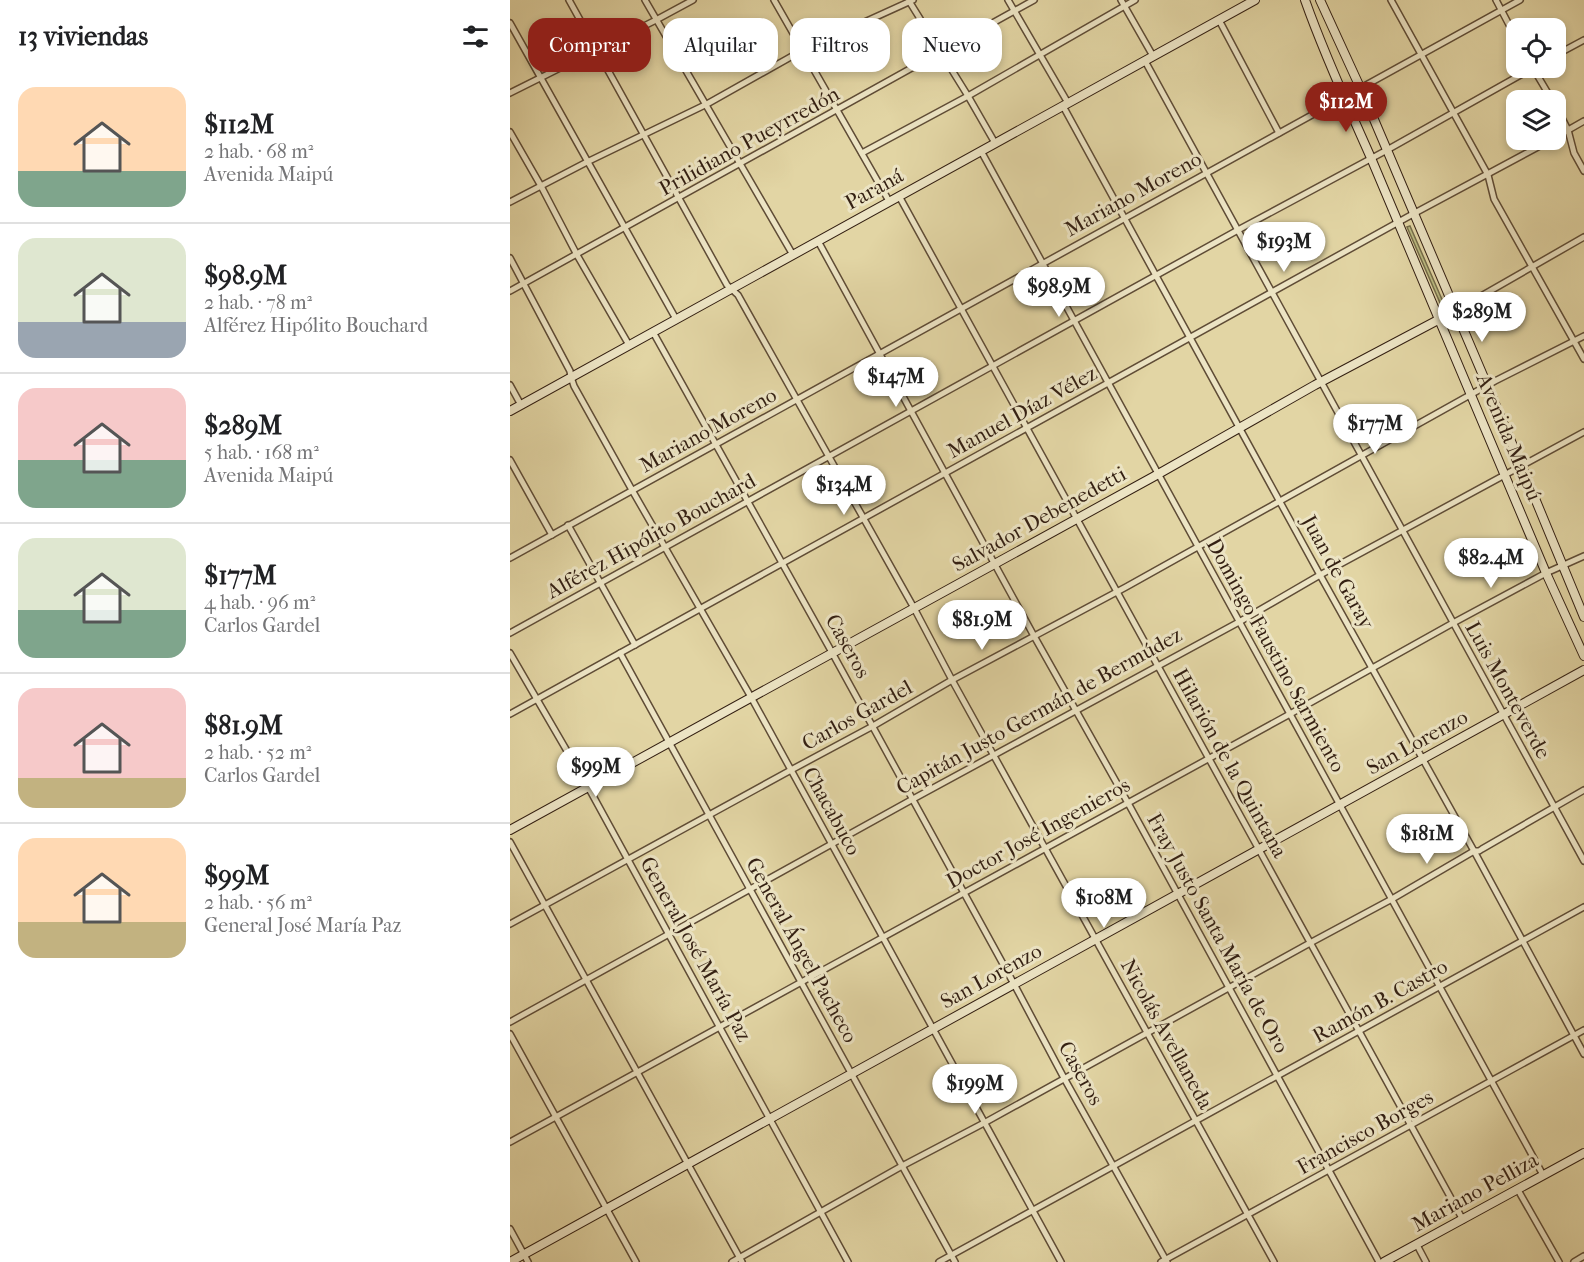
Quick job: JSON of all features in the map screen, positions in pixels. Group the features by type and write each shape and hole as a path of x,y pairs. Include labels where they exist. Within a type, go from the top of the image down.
{"street":[{"name":"Nicolás Avellaneda","path":"569,0 579,18"},
{"path":"645,0 793,255"},
{"path":"651,23 693,0"},
{"path":"774,0 790,28"},
{"name":"Juan de Garay","path":"1008,0 1040,54 1124,218 1584,1054"},
{"name":"Prilidiano Pueyrredón","path":"1002,18 1034,0"},
{"path":"862,153 968,96 1123,3 1135,0"},
{"name":"Paraná","path":"510,411 1255,0"},
{"name":"Avenida Maipú","path":"1305,0 1343,97 1371,158 1546,573 1584,656"},
{"name":"Avenida Maipú","path":"1320,0 1387,150 1584,617"},
{"path":"1391,0 1488,175 1494,199 1584,359"},
{"path":"1496,0 1506,18"},
{"name":"Mariano Moreno","path":"510,558 1520,0"},
{"path":"873,18 910,1 920,18"},
{"path":"1123,3 1153,56"},
{"path":"1220,20 1279,133"},
{"path":"510,23 676,319"},
{"path":"1566,50 1584,40"},
{"path":"510,202 707,104 790,57"},
{"name":"Luis Monteverde","path":"1145,61 1584,861"},
{"path":"510,93 554,72"},
{"name":"Nicolás Avellaneda","path":"609,72 678,199 727,285 738,296 914,608 1274,1262"},
{"path":"815,72 889,201"},
{"name":"Prilidiano Pueyrredón","path":"510,291 907,72"},
{"path":"953,72 995,143"},
{"name":"Alférez Hipólito Bouchard","path":"510,633 1515,78"},
{"path":"1568,130 1584,121"},
{"path":"1566,126 1574,153 1584,171"},
{"path":"510,132 629,345"},
{"name":"Manuel Díaz Vélez","path":"510,714 1413,214 1533,150"},
{"name":"Domingo Faustino Sarmiento","path":"981,151 1543,1175"},
{"name":"Hilarión de la Quintana","path":"899,196 1463,1220"},
{"name":"Salvador Debenedetti","path":"510,830 1158,474 1320,382 1439,320 1584,237"},
{"name":"Fray Justo Santa María de Oro","path":"818,241 1379,1262"},
{"name":"Chacabuco","path":"510,258 632,490 751,697 1061,1262"},
{"name":"Caseros","path":"653,332 873,726 1165,1261"},
{"name":"Carlos Gardel","path":"510,924 873,726 952,680 1116,592 1486,386 1584,336"},
{"path":"510,385 521,405"},
{"name":"Capitán Justo Germán de Bermúdez","path":"510,1022 1076,709 1584,432"},
{"path":"510,460 552,535"},
{"path":"568,525 635,645"},
{"name":"Doctor José Ingenieros","path":"510,1142 1453,623 1546,573 1584,556"},
{"name":"General José María Paz","path":"510,653 628,860 848,1262"},
{"name":"General Ángel Pacheco","path":"620,653 955,1262"},
{"name":"San Lorenzo","path":"510,1262 526,1258 607,1209 1584,670"},
{"path":"732,1262 741,1260 902,1166 1392,899 1584,790"},
{"path":"510,842 741,1260"},
{"name":"Ramón B. Castro","path":"939,1262 1584,907"},
{"name":"Francisco Borges","path":"1165,1261 1584,1030"},
{"path":"510,1034 636,1262"},
{"name":"Mariano Pelliza","path":"1384,1262 1584,1153"},
{"path":"1518,1190 1559,1262"},
{"path":"510,1229 526,1258"},
{"path":"1417,1245 1426,1262"},
{"path":"1574,1262 1584,1256"}],"green space":[{"path":"1410,226 1444,304 1441,305 1407,227"}]}
